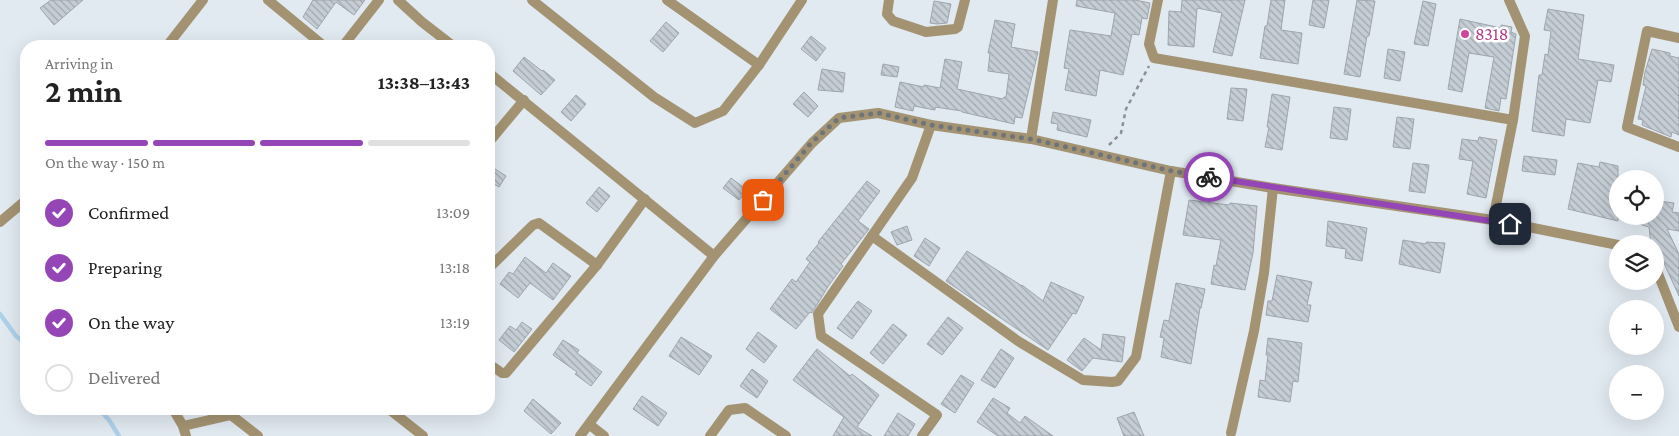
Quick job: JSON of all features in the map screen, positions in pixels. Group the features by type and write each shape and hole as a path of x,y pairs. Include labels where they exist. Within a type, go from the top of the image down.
{"street":[{"path":"172,40 203,0"},
{"path":"268,0 317,40"},
{"path":"348,40 379,0"},
{"path":"398,0 445,40"},
{"path":"532,0 654,97 695,123 723,112 759,66 802,0"},
{"path":"668,0 759,66"},
{"path":"889,0 887,14 893,21 926,32 955,29 958,27 965,0"},
{"path":"1031,139 1052,0"},
{"path":"1158,0 1149,44 1154,58 1513,120"},
{"path":"1492,220 1513,120 1525,36 1509,0"},
{"path":"1679,38 1647,31 1626,127 1679,147"},
{"path":"495,78 714,256"},
{"path":"495,135 524,100"},
{"path":"580,436 714,256 812,142 839,118 878,113 931,125 1031,139 1172,171 1273,188 1492,220 1609,244"},
{"path":"922,436 937,415 821,336 818,314 912,178 931,125"},
{"path":"872,236 1018,341 1083,380 1118,381 1136,357 1172,171"},
{"path":"1231,433 1254,331 1264,273 1273,188"},
{"path":"495,368 502,373 506,373 597,265 645,199"},
{"path":"0,222 20,205"},
{"path":"495,262 533,225 539,223 597,265"},
{"path":"1664,289 1679,327"},
{"path":"710,436 729,410 745,408 786,436"},
{"path":"176,415 185,431 232,415 258,436"},
{"path":"397,415 423,436"},
{"path":"590,425 604,436"}],"path":[{"path":"1099,155 1121,133 1126,109 1154,58"}],"building":[{"path":"51,0 83,0 54,25 40,8"},
{"path":"313,0 365,0 354,15 336,2 317,29 303,17"},
{"path":"1077,0 1135,0 1150,3 1147,19 1142,18 1139,35 1132,34 1123,75 1100,70 1096,96 1065,90 1069,69 1064,68 1070,30 1111,36 1115,13 1076,6"},
{"path":"1182,0 1245,0 1232,56 1213,52 1222,13 1197,8 1194,47 1168,45 1169,11 1181,12"},
{"path":"1271,0 1285,0 1281,30 1302,33 1298,64 1260,58"},
{"path":"1313,0 1329,0 1324,28 1309,25"},
{"path":"1357,0 1375,1 1360,77 1344,74"},
{"path":"934,1 951,4 947,23 930,23"},
{"path":"1423,1 1436,4 1428,46 1414,44"},
{"path":"1548,9 1584,15 1578,59 1614,65 1611,82 1598,80 1590,123 1566,119 1564,136 1532,131 1539,75 1542,75 1545,54 1548,55 1551,31 1544,30"},
{"path":"1460,19 1501,28 1501,25 1512,27 1511,32 1516,34 1506,99 1501,98 1499,111 1485,108 1494,57 1469,53 1462,92 1448,89"},
{"path":"995,20 1015,24 1011,47 1038,52 1022,118 1015,117 1014,124 962,111 935,107 935,110 914,106 913,111 895,107 900,82 940,88 945,59 962,62 957,89 1003,99 1006,97 1009,74 988,71 990,53 988,53"},
{"path":"666,22 679,33 663,52 650,41"},
{"path":"811,36 826,48 816,61 801,49"},
{"path":"1388,49 1405,52 1400,81 1384,78"},
{"path":"1652,49 1670,53 1670,56 1679,58 1679,135 1672,132 1671,137 1642,125 1643,120 1638,119 1646,86 1643,85 1645,72"},
{"path":"524,57 555,80 541,95 513,71"},
{"path":"883,64 899,67 897,77 881,75"},
{"path":"822,69 845,73 843,92 818,90"},
{"path":"1231,88 1247,89 1243,121 1227,119"},
{"path":"804,92 818,106 808,117 793,104"},
{"path":"1272,94 1290,97 1282,150 1265,147"},
{"path":"576,95 586,104 571,121 561,112"},
{"path":"1334,107 1351,109 1347,140 1330,138"},
{"path":"1053,112 1091,120 1087,137 1057,130 1058,124 1051,123"},
{"path":"1397,117 1414,119 1410,149 1393,147"},
{"path":"1479,137 1497,140 1486,198 1467,194 1473,161 1459,159 1462,139 1478,141"},
{"path":"1524,156 1557,160 1555,175 1522,171"},
{"path":"1600,162 1618,166 1618,170 1609,170 1609,219 1568,209 1578,163 1599,167"},
{"path":"1413,163 1429,165 1425,193 1409,191"},
{"path":"495,169 506,176 499,187 495,185"},
{"path":"731,178 747,190 739,200 723,188"},
{"path":"867,181 880,191 858,221 869,229 841,264 843,266 812,313 810,312 796,329 770,309 792,279 796,282 810,262 806,259"},
{"path":"599,187 610,196 597,212 586,203"},
{"path":"1189,200 1257,206 1253,253 1245,290 1211,284 1221,240 1183,235"},
{"path":"1664,202 1674,203 1672,212 1679,213 1679,231 1667,229 1679,254 1679,296 1664,263 1664,235 1650,235 1649,227 1642,225 1664,225"},
{"path":"1328,221 1367,228 1362,261 1345,258 1346,249 1326,246"},
{"path":"907,226 912,240 897,245 891,232"},
{"path":"925,238 940,248 929,266 914,256"},
{"path":"1403,240 1426,244 1426,242 1445,243 1440,273 1399,264"},
{"path":"967,251 1022,285 1043,301 1051,282 1084,297 1076,314 1073,313 1048,350 946,281"},
{"path":"525,257 546,273 553,263 571,276 553,300 530,283 518,298 500,284 509,272 513,274"},
{"path":"1277,275 1312,282 1307,305 1311,305 1308,322 1266,315 1268,301 1272,301"},
{"path":"1176,283 1205,289 1191,364 1161,357 1164,338 1160,337 1164,320 1169,321"},
{"path":"858,301 872,311 852,339 837,328"},
{"path":"948,317 963,328 942,355 927,344"},
{"path":"522,322 532,329 514,352 499,340 510,326 516,330"},
{"path":"893,324 907,335 883,364 870,353"},
{"path":"758,332 777,346 764,363 746,349"},
{"path":"1103,334 1125,337 1122,362 1093,358 1082,371 1067,360 1084,338 1101,350"},
{"path":"681,337 712,356 699,375 669,356"},
{"path":"1268,338 1302,343 1298,382 1293,381 1290,402 1258,397 1260,380 1265,381"},
{"path":"563,340 579,350 577,353 602,372 591,386 575,374 577,372 553,355"},
{"path":"817,349 850,376 852,374 879,395 857,427 872,436 833,436 844,417 793,380"},
{"path":"1001,349 1014,358 995,388 981,380"},
{"path":"752,369 768,381 757,398 740,386"},
{"path":"961,375 974,383 955,413 941,404"},
{"path":"642,396 667,413 658,426 633,409"},
{"path":"993,398 1010,408 1007,413 1020,423 1025,416 1053,436 998,436 977,422"},
{"path":"533,399 561,423 551,434 524,411"},
{"path":"1134,412 1144,436 1124,436 1117,418"},
{"path":"898,413 915,424 908,436 884,436"}],"waterway":[{"path":"0,314 20,339"},
{"path":"104,415 119,436"}],"way so far":[{"path":"763,200 812,142 839,118 878,113 931,125 1031,139 1172,171 1209,177"}],"place":[{"name":"8318","path":"1465,34"}],"route":[{"path":"1209,177 1510,224"}]}
